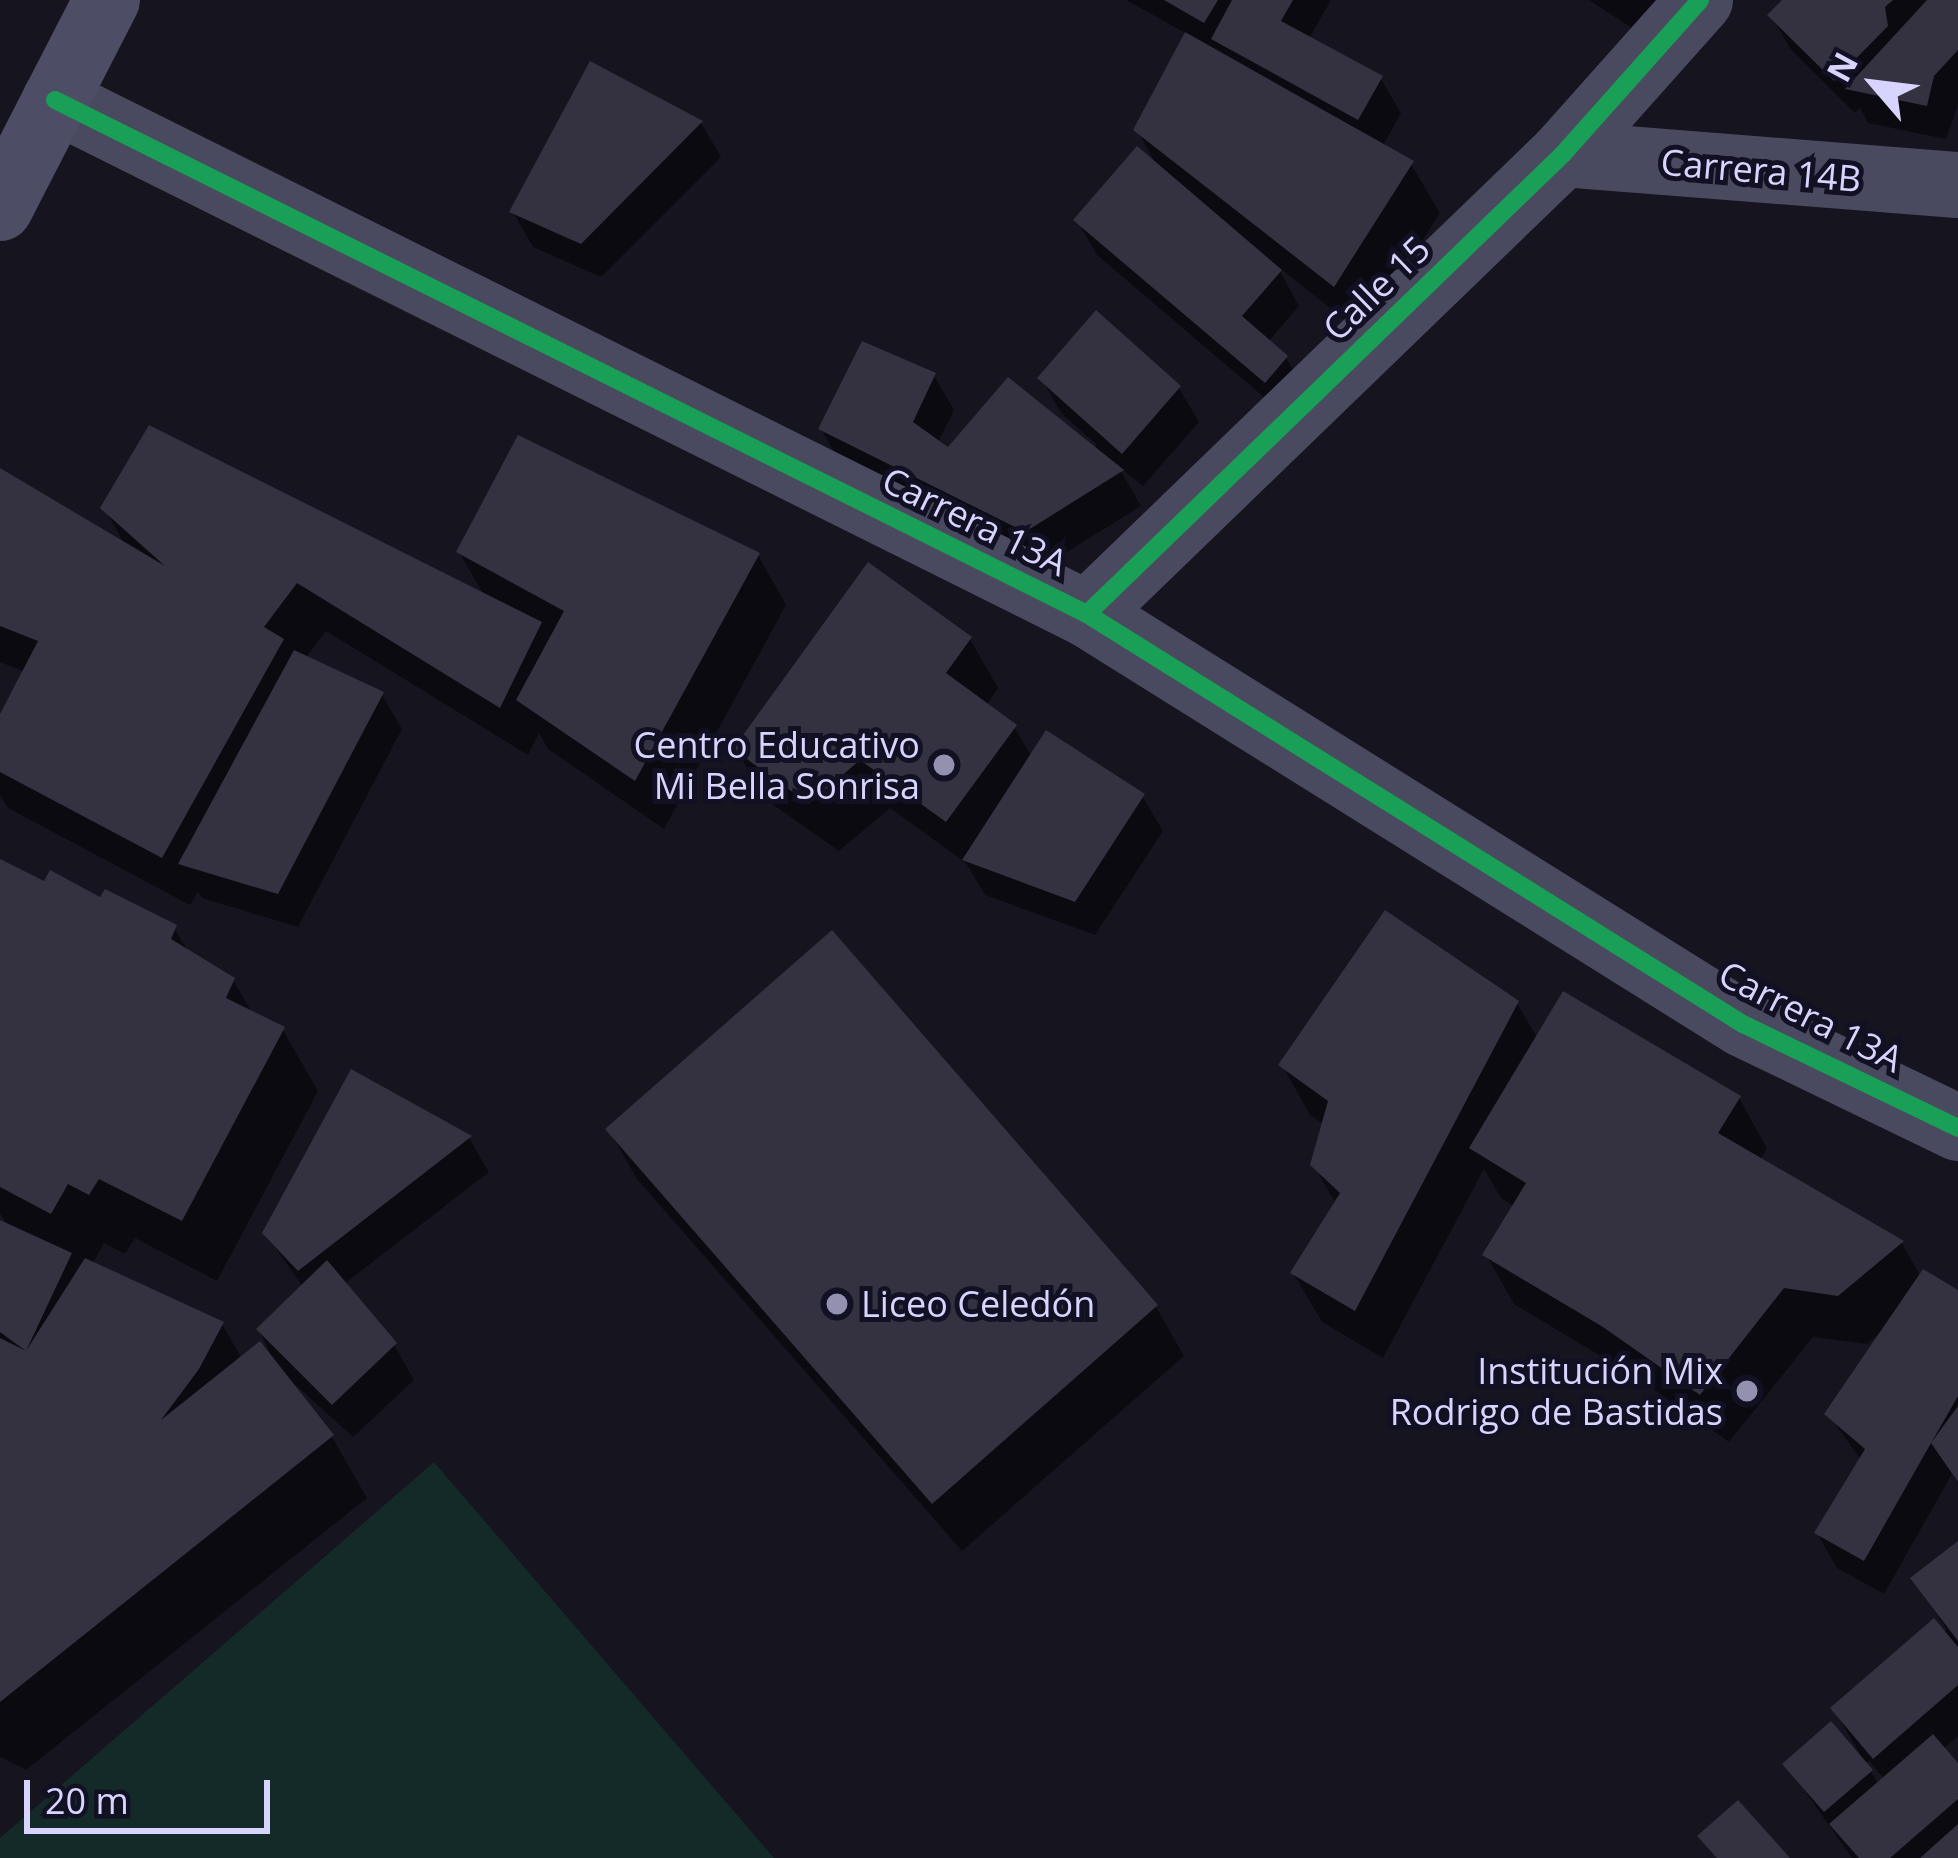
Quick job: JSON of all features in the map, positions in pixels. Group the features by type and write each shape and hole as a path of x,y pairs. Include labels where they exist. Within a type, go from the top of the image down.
{"main road":[{"path":"0,208 107,0"}],"street":[{"name":"Calle 15","path":"1087,614 1563,154 1700,0"},
{"name":"Carrera 13A","path":"55,100 1087,614 1743,1024 1958,1128"},
{"name":"Carrera 14B","path":"1563,154 1958,185"}],"green space":[{"path":"434,1462 774,1858 0,1858 0,1838"}],"building":[{"path":"1164,0 1218,0 1204,23"},
{"path":"1232,0 1293,0 1281,21 1383,76 1358,120 1211,39"},
{"path":"1782,0 1893,0 1885,7 1888,26 1834,81 1767,15"},
{"path":"1927,0 1958,0 1958,50 1934,76 1927,106 1845,89"},
{"path":"1185,32 1414,161 1334,287 1133,130"},
{"path":"590,61 703,121 581,244 509,212"},
{"path":"1137,146 1282,270 1242,316 1288,356 1265,383 1073,220"},
{"path":"1096,310 1181,386 1122,454 1037,378"},
{"path":"862,341 936,373 913,422 948,447 1008,377 1124,470 1025,532 818,429"},
{"path":"149,425 542,622 500,708 297,583 264,627 284,639 162,858 0,772 0,714 38,641 0,626 0,468 165,566 100,508"},
{"path":"518,435 760,553 635,781 516,700 564,611 456,552"},
{"path":"868,562 972,637 946,673 1017,725 946,822 860,760 809,804 733,749"},
{"path":"294,650 384,692 278,894 178,864"},
{"path":"1046,730 1145,794 1075,902 962,860"},
{"path":"0,859 44,881 50,870 100,897 105,889 177,925 171,939 235,978 226,998 285,1027 182,1221 99,1179 89,1195 68,1184 51,1214 0,1187"},
{"path":"1385,910 1519,1001 1355,1311 1290,1273 1340,1193 1310,1165 1328,1101 1278,1065"},
{"path":"832,930 1158,1305 932,1504 605,1129"},
{"path":"1563,991 1741,1096 1718,1133 1904,1241 1838,1296 1784,1288 1700,1395 1603,1327 1482,1255 1526,1183 1469,1148"},
{"path":"351,1069 472,1136 298,1271 262,1233"},
{"path":"0,1220 72,1253 26,1351 0,1332"},
{"path":"85,1258 224,1322 199,1369 161,1420 260,1341 334,1435 0,1702 0,1338 26,1351"},
{"path":"327,1260 397,1343 332,1405 256,1329"},
{"path":"1923,1269 1958,1290 1958,1396 1864,1561 1814,1533 1865,1449 1824,1414"},
{"path":"1958,1406 1958,1482 1931,1443"},
{"path":"1958,1541 1958,1641 1910,1578"},
{"path":"1934,1618 1958,1647 1958,1685 1873,1759 1830,1708"},
{"path":"1831,1721 1873,1770 1824,1812 1782,1764"},
{"path":"1933,1734 1958,1763 1958,1799 1890,1858 1859,1858 1829,1824"},
{"path":"1738,1800 1790,1858 1717,1858 1697,1836"},
{"path":"1958,1824 1958,1858 1920,1858"}],"cycle path":[{"path":"1087,614 1563,154 1700,0"},
{"path":"55,100 1087,614 1743,1024 1958,1128"}],"place":[{"name":"Centro Educativo Mi Bella Sonrisa","path":"944,765"},
{"name":"Liceo Celedón","path":"837,1304"},
{"name":"Institución Mix Rodrigo de Bastidas","path":"1747,1391"}]}
